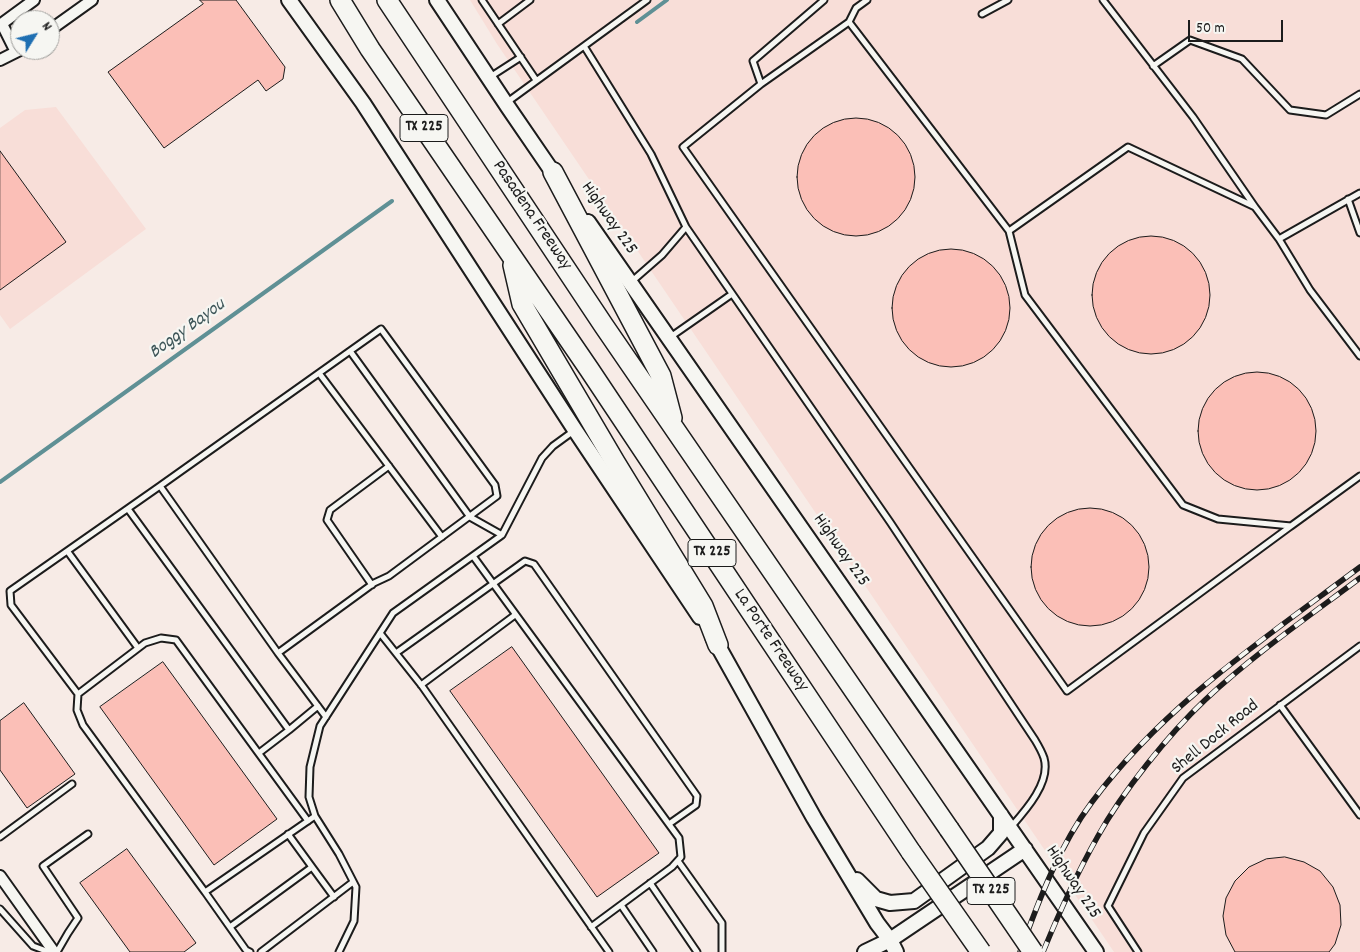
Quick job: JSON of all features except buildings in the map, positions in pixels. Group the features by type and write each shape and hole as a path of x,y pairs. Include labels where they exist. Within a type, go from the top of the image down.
{"highway":[{"name":"TX 225","path":"340,0 370,49 511,254"},
{"name":"Pasadena Freeway","path":"387,0 676,432"},
{"path":"553,172 661,376 676,432"},
{"path":"511,254 522,304 703,606 718,645"},
{"name":"La Porte Freeway","path":"511,254 981,952"},
{"name":"TX 225","path":"676,432 1033,952"}],"main road":[{"path":"289,0 363,104 575,430 718,645 841,864 893,946"},
{"name":"Highway 225","path":"437,0 505,103 1096,952"},
{"path":"841,864 876,899 890,903 914,901 988,848 1001,833 1001,815"},
{"path":"866,952 893,946 1025,849"}],"street":[{"path":"10,38 1,24 34,0"},
{"path":"60,23 92,0"},
{"path":"0,876 55,952"}],"lane":[{"path":"482,0 536,80"},
{"path":"498,24 530,0"},
{"path":"505,103 646,0"},
{"path":"761,84 753,61 824,0"},
{"path":"867,0 856,8 849,22 761,84 683,147 1067,691 1360,476"},
{"path":"982,14 1008,0"},
{"path":"1103,0 1193,117 1279,239 1310,290 1360,356"},
{"path":"849,22 1009,231 1025,296 1183,505 1218,518 1291,526"},
{"path":"1153,66 1190,40 1242,59 1290,110 1326,115 1360,94"},
{"path":"584,46 651,154 686,227 890,522 994,675 1035,740 1044,758 1045,770 1036,796 1010,828"},
{"path":"489,78 521,57"},
{"path":"1009,231 1128,146 1255,207"},
{"path":"1279,239 1360,193"},
{"path":"1348,199 1360,233"},
{"path":"630,283 662,255 686,227"},
{"path":"669,339 732,294"},
{"path":"250,952 246,950 83,725 76,710 78,694 11,605 10,591 68,552 381,329 496,485 497,496 389,576 372,585 278,653"},
{"path":"350,351 470,517 502,535"},
{"path":"319,372 442,537"},
{"path":"339,952 354,921 356,887 339,854 315,816 309,797 310,767 320,726 393,613 502,535 542,458 553,446 575,430"},
{"path":"372,585 326,520 330,510 389,466"},
{"path":"160,486 278,653 326,717"},
{"path":"128,508 289,730"},
{"path":"68,552 138,648"},
{"path":"473,556 679,838 681,857 672,867 591,928"},
{"path":"396,653 525,561 534,564 697,796 696,805 669,824"},
{"path":"421,685 516,615"},
{"path":"380,633 421,685 609,952"},
{"path":"78,694 145,643 161,638 176,640 308,821"},
{"name":"Shell Dock Road","path":"1138,952 1108,906 1144,834 1183,778 1360,646"},
{"path":"1280,705 1360,815"},
{"path":"259,753 318,706"},
{"path":"0,837 72,784"},
{"path":"205,892 315,816"},
{"path":"55,952 78,918 43,866 88,834"},
{"path":"288,834 334,897"},
{"path":"678,860 722,923 722,952"},
{"path":"230,927 312,868"},
{"path":"261,952 353,882"},
{"path":"650,883 697,952"},
{"path":"621,905 654,952"},
{"path":"0,909 32,946 49,952"}],"shaded area":[{"path":"470,0 1360,0 1360,952 1114,952 497,44"},
{"path":"56,107 146,229 10,329 0,315 0,128 25,110"}],"waterway":[{"name":"Boggy Bayou","path":"637,22 667,0"},
{"name":"Boggy Bayou","path":"0,482 392,201"}],"railway":[{"path":"1020,952 1042,893 1060,855 1080,819 1120,767 1151,734 1217,675 1360,567"},
{"path":"1043,952 1069,893 1098,836 1133,782 1161,747 1223,683 1360,578"}]}
